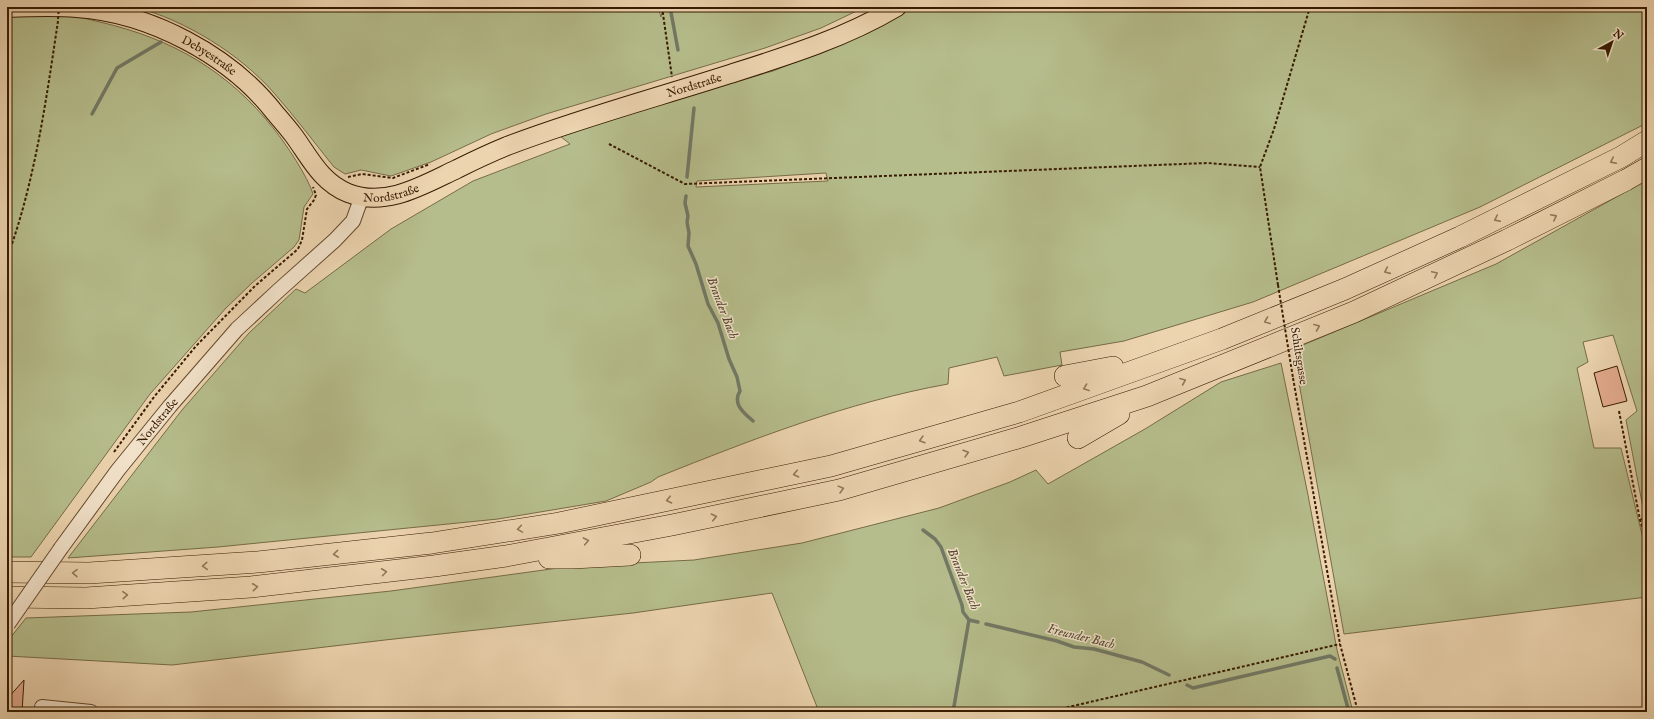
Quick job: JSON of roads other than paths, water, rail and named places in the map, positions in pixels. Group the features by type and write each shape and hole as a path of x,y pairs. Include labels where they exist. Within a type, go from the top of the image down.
{"highway":[{"path":"7,572 89,573 258,562 432,543 559,523 831,466 1019,412 1175,356 1345,289 1432,250 1621,157 1647,141"},
{"path":"7,598 86,598 251,588 506,556 672,525 839,490 1021,437 1147,396 1354,312 1507,240 1647,168"},
{"path":"1065,376 1175,356"},
{"path":"1078,438 1147,396"},
{"path":"559,523 594,506 621,500 660,487"},
{"path":"506,556 572,558 630,555"}],"main road":[{"name":"Nordstraße","path":"362,196 377,198 396,196 416,190 497,150 552,129 769,62 827,41 897,7"},
{"name":"Debyestraße","path":"7,8 78,8 109,13 140,21 174,34 204,50 236,74 266,102 295,137 318,172 338,188 349,193 362,196"}],"street":[{"name":"Nordstraße","path":"8,624 118,470 170,406 237,330 335,240 353,221 362,196"},
{"path":"42,707 91,712"}],"waterway":[{"name":"Brander Bach","path":"670,7 678,50"},
{"path":"92,114 117,68 161,42"},
{"name":"Brander Bach","path":"687,177 694,108"},
{"name":"Brander Bach","path":"686,196 685,203 688,216 687,222 689,233 688,246 696,264 708,304 718,323 729,359 737,377 740,391 737,400 738,404 753,421"},
{"name":"Brander Bach","path":"923,530 935,539 941,547 962,605 963,612 969,620 953,712"},
{"name":"Freunder Bach","path":"969,620 978,622"},
{"name":"Freunder Bach","path":"986,624 1057,641 1074,647 1094,649 1142,662 1169,675"},
{"name":"Freunder Bach","path":"1187,685 1193,688 1330,656 1335,659"},
{"name":"Freunder Bach","path":"1337,668 1349,712"}]}
